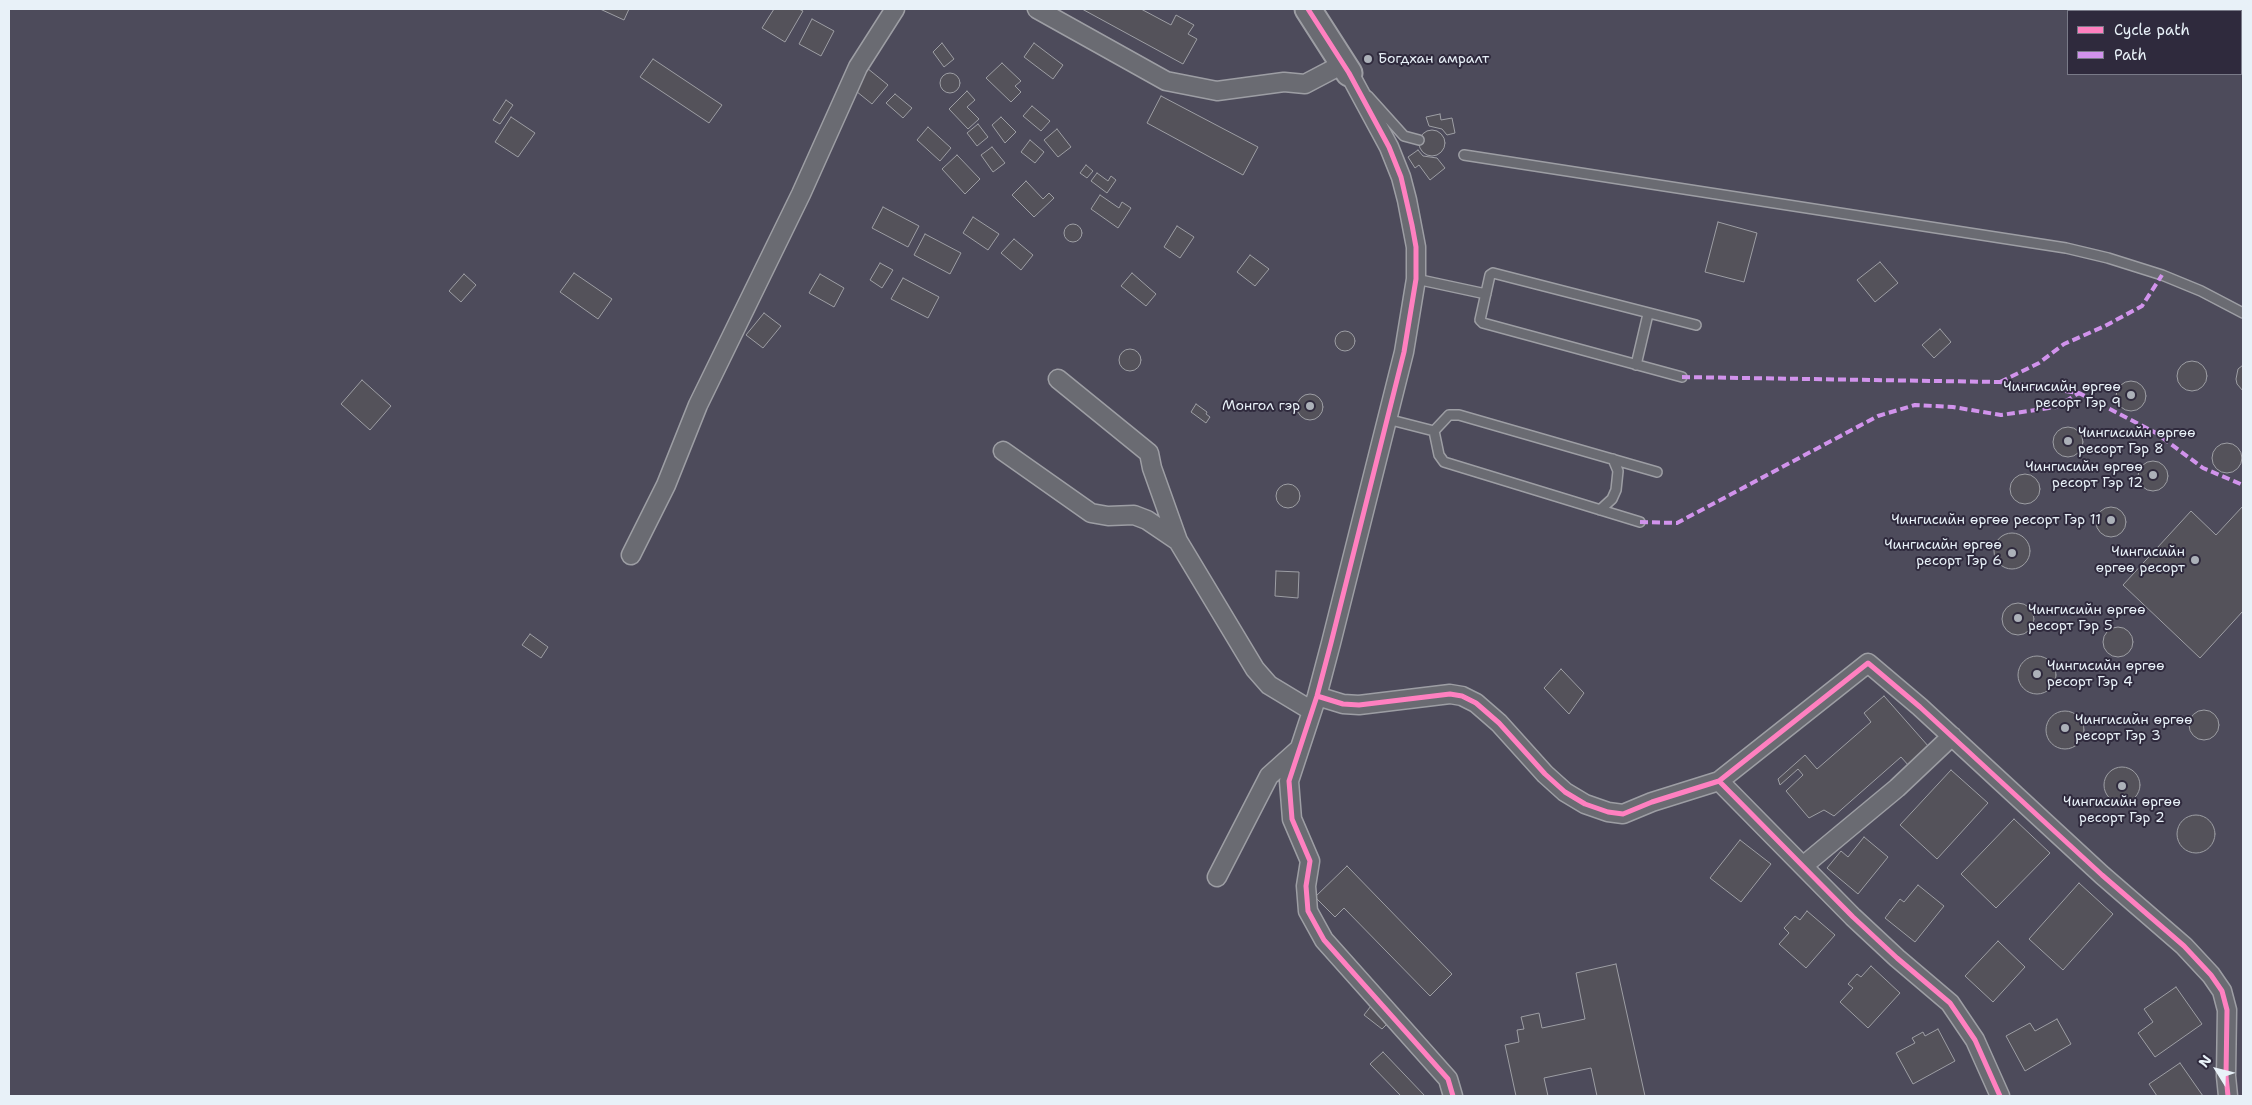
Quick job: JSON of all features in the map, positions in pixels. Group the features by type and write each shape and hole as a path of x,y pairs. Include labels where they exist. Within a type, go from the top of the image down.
{"street":[{"path":"631,555 666,485 698,405 801,194 858,67 895,9"},
{"path":"1037,9 1166,81 1217,91 1284,82 1305,84 1346,69"},
{"path":"1308,9 1346,69 1390,147 1407,200 1416,248 1416,280 1409,330 1387,419 1314,704 1289,781 1292,819 1310,861 1306,886 1308,911 1324,940 1448,1079 1453,1096"},
{"path":"1058,379 1149,453 1152,468 1178,541 1255,670 1269,685 1314,704 1359,705 1450,694 1462,696 1476,703 1499,722 1545,774 1565,792 1586,804 1608,812 1623,814 1652,802 1718,780 1868,663 1952,736 2102,875 2184,946 2211,974 2222,991 2227,1010 2226,1076 2228,1096"},
{"path":"1003,451 1091,513 1108,516 1134,515 1147,520 1178,541"},
{"path":"1803,866 1898,788 1952,736"},
{"path":"1217,877 1269,776 1299,749"},
{"path":"1718,780 1890,952 1950,1003 1975,1040 2000,1096"}],"lane":[{"path":"1346,69 1399,131 1410,139 1419,140"},
{"path":"1464,155 2066,248 2108,258 2169,278 2218,299 2243,313"},
{"path":"1682,377 1483,324 1480,320 1490,275 1492,273 1696,325"},
{"path":"1416,280 1486,294"},
{"path":"1636,365 1648,314"},
{"path":"1434,431 1449,415 1459,415 1657,472"},
{"path":"1387,419 1434,431"},
{"path":"1434,431 1439,455 1444,462 1640,522"},
{"path":"1600,510 1612,499 1616,490 1618,471 1613,459"}],"shaded area":[{"path":"9,9 2243,9 2243,1096 9,1096"}],"building":[{"path":"600,9 629,9 624,20"},
{"path":"774,9 799,9 803,11 785,42 762,28"},
{"path":"1082,9 1141,9 1171,25 1176,15 1194,25 1188,34 1197,39 1183,64"},
{"path":"812,19 834,31 821,56 799,44"},
{"path":"942,43 954,59 944,67 933,52"},
{"path":"1034,43 1063,65 1053,79 1024,57"},
{"path":"653,59 722,105 709,123 640,77"},
{"path":"1002,63 1021,81 1015,86 1021,92 1011,102 986,78"},
{"path":"867,68 888,85 872,104 851,87"},
{"path":"946,73 954,73 960,79 960,87 954,93 946,93 940,87 940,79"},
{"path":"967,91 975,100 967,107 979,119 968,129 949,109"},
{"path":"895,94 912,108 903,118 886,103"},
{"path":"1161,96 1258,147 1243,175 1147,123"},
{"path":"506,100 513,105 500,124 493,120"},
{"path":"1032,106 1050,121 1041,131 1023,116"},
{"path":"1440,114 1441,120 1452,118 1455,133 1447,135 1442,129 1429,126 1426,117"},
{"path":"511,117 535,133 518,157 495,142"},
{"path":"1001,117 1016,132 1005,143 992,125"},
{"path":"978,124 988,137 977,146 967,133"},
{"path":"928,127 951,148 940,161 917,140"},
{"path":"1057,129 1071,147 1058,157 1044,140"},
{"path":"1432,130 1441,134 1445,143 1441,152 1432,156 1423,152 1419,143 1423,134"},
{"path":"1030,140 1044,152 1035,163 1021,152"},
{"path":"992,147 1005,163 993,172 981,155"},
{"path":"1418,150 1423,156 1437,158 1445,168 1430,180 1419,165 1415,168 1408,157"},
{"path":"957,155 980,179 965,194 942,169"},
{"path":"1086,165 1093,171 1087,178 1080,173"},
{"path":"1097,173 1108,181 1111,176 1116,180 1107,193 1091,181"},
{"path":"1026,181 1043,199 1049,193 1054,198 1034,217 1012,195"},
{"path":"1100,195 1119,208 1122,202 1131,208 1118,228 1091,209"},
{"path":"883,207 919,226 908,247 872,228"},
{"path":"973,217 999,234 988,250 963,233"},
{"path":"1718,222 1757,233 1744,282 1705,272"},
{"path":"1069,224 1077,224 1082,229 1080,240 1069,242 1064,237 1064,229"},
{"path":"1177,226 1194,237 1180,258 1164,247"},
{"path":"925,234 961,253 950,274 914,255"},
{"path":"1014,239 1033,255 1021,270 1001,253"},
{"path":"1250,255 1269,269 1255,286 1237,272"},
{"path":"1880,262 1898,283 1875,302 1857,280"},
{"path":"880,263 893,270 882,288 870,280"},
{"path":"574,273 612,299 598,319 560,292"},
{"path":"1132,273 1156,294 1146,306 1121,286"},
{"path":"464,274 476,285 461,302 449,291"},
{"path":"820,274 844,288 834,307 809,293"},
{"path":"903,278 939,297 928,318 891,299"},
{"path":"764,313 781,326 763,348 746,335"},
{"path":"1940,329 1951,342 1934,358 1922,345"},
{"path":"1345,331 1352,334 1355,341 1352,348 1345,351 1338,348 1335,341 1338,334"},
{"path":"1130,349 1138,352 1141,360 1138,368 1130,371 1122,368 1119,360 1122,352"},
{"path":"2192,361 2203,365 2207,376 2203,387 2192,391 2181,387 2177,376 2181,365"},
{"path":"2243,365 2243,391 2237,384 2236,379 2238,369"},
{"path":"362,380 391,406 370,430 341,404"},
{"name":"Чингисийн өргөө ресорт Гэр 9","path":"2131,381 2142,385 2146,396 2142,407 2131,411 2120,407 2116,396 2120,385"},
{"name":"Монгол гэр","path":"1310,394 1319,398 1323,407 1319,416 1310,420 1301,416 1297,407 1301,398"},
{"path":"1196,404 1207,412 1206,414 1210,417 1206,423 1191,412"},
{"name":"Чингисийн өргөө ресорт Гэр 8","path":"2068,427 2079,431 2083,442 2079,453 2068,457 2057,453 2053,442 2057,431"},
{"path":"2227,443 2238,447 2242,458 2238,469 2227,473 2216,469 2212,458 2216,447"},
{"name":"Чингисийн өргөө ресорт Гэр 12","path":"2153,461 2164,465 2168,476 2164,487 2153,491 2142,487 2138,476 2142,465"},
{"path":"2025,474 2036,478 2040,489 2036,500 2025,504 2014,500 2010,489 2014,478"},
{"path":"1288,484 1297,487 1300,496 1297,505 1288,508 1279,505 1276,496 1279,487"},
{"name":"Чингисийн өргөө ресорт","path":"2243,506 2243,611 2200,658 2123,585 2191,511 2216,535"},
{"name":"Чингисийн өргөө ресорт Гэр 11","path":"2111,507 2122,511 2126,522 2122,533 2111,537 2100,533 2096,522 2100,511"},
{"name":"Чингисийн өргөө ресорт Гэр 6","path":"2012,533 2019,534 2025,538 2029,544 2029,558 2025,564 2019,568 2012,569 2005,568 1999,564 1995,558 1994,551 1995,544 1999,538 2005,534"},
{"path":"1276,571 1299,572 1298,598 1275,596"},
{"name":"Чингисийн өргөө ресорт Гэр 5","path":"2018,603 2029,608 2034,619 2029,630 2018,635 2007,630 2002,619 2007,608"},
{"path":"2118,627 2129,631 2133,642 2129,653 2118,657 2107,653 2103,642 2107,631"},
{"path":"530,634 548,647 541,658 522,645"},
{"name":"Чингисийн өргөө ресорт Гэр 4","path":"2037,656 2044,657 2050,662 2055,668 2055,682 2050,688 2044,693 2037,694 2030,693 2024,688 2019,682 2018,675 2019,668 2024,662 2030,657"},
{"path":"1561,669 1584,693 1569,714 1544,688"},
{"path":"1884,696 1929,747 1909,766 1901,757 1834,816 1824,810 1809,818 1786,791 1803,775 1798,769 1780,785 1778,779 1805,755 1817,769 1871,722 1864,713"},
{"path":"2204,710 2215,714 2219,725 2215,736 2204,740 2193,736 2189,725 2193,714"},
{"name":"Чингисийн өргөө ресорт Гэр 3","path":"2065,711 2078,717 2084,730 2078,743 2065,749 2052,743 2046,730 2052,717"},
{"name":"Чингисийн өргөө ресорт Гэр 2","path":"2122,767 2134,773 2140,785 2134,797 2122,803 2110,797 2104,785 2110,773"},
{"path":"1951,770 1988,803 1937,859 1900,825"},
{"path":"2196,815 2203,816 2209,821 2214,827 2214,841 2209,847 2203,852 2196,853 2189,852 2183,847 2178,841 2177,834 2178,827 2183,821 2189,816"},
{"path":"2014,819 2050,853 1996,908 1961,874"},
{"path":"1864,837 1888,857 1858,894 1827,868 1841,851 1848,857"},
{"path":"1740,840 1771,864 1741,902 1710,878"},
{"path":"1347,866 1452,974 1430,996 1344,908 1335,917 1315,897"},
{"path":"2079,883 2113,914 2063,970 2029,939"},
{"path":"1918,885 1944,906 1915,942 1885,918 1900,899 1904,902"},
{"path":"1807,911 1835,935 1806,968 1779,944 1789,933 1784,928 1795,916 1800,920"},
{"path":"1998,941 2025,967 1993,1002 1965,976"},
{"path":"1616,964 1645,1096 1597,1096 1591,1068 1544,1078 1548,1096 1516,1096 1505,1045 1519,1042 1517,1030 1524,1029 1521,1017 1539,1013 1542,1028 1585,1019 1576,973"},
{"path":"1871,966 1900,993 1868,1028 1840,1002 1853,988 1848,984 1857,974 1861,977"},
{"path":"2176,987 2202,1024 2155,1057 2138,1033 2153,1022 2144,1009"},
{"path":"1374,1002 1389,1022 1382,1029 1364,1015"},
{"path":"2057,1019 2071,1044 2025,1071 2006,1036 2030,1023 2035,1031"},
{"path":"1938,1029 1955,1061 1913,1084 1896,1053 1915,1043 1912,1038 1923,1032 1925,1036"},
{"path":"1383,1052 1425,1096 1401,1096 1370,1064"},
{"path":"2180,1063 2203,1096 2157,1096 2149,1084"}],"marked path":[{"path":"2000,382 2039,363 2064,344 2105,326 2142,306 2162,275"},
{"path":"1682,377 2000,382 2079,393 2156,433 2203,468 2243,485"},
{"path":"1640,522 1677,523 1878,416 1915,405 1953,407 2001,415 2056,407 2079,393"}],"cycle path":[{"path":"1308,9 1349,73 1389,147 1401,177 1412,225 1416,247 1416,279 1404,352 1331,643 1317,696 1289,781 1292,819 1310,861 1306,886 1308,911 1324,940 1448,1079 1453,1096"},
{"path":"1719,781 1868,663 1920,707 2102,875 2184,946 2211,975 2222,991 2227,1010 2226,1076 2228,1096"},
{"path":"1317,696 1343,704 1359,705 1450,694 1462,696 1476,703 1499,723 1545,774 1565,792 1585,804 1608,812 1623,814 1652,802 1719,781 1853,917 1950,1003 1975,1040 2000,1096"}],"place":[{"name":"Богдхан амралт","path":"1368,59"},
{"name":"Чингисийн өргөө ресорт Гэр 9","path":"2131,395"},
{"name":"Монгол гэр","path":"1310,406"},
{"name":"Чингисийн өргөө ресорт Гэр 8","path":"2068,441"},
{"name":"Чингисийн өргөө ресорт Гэр 12","path":"2153,475"},
{"name":"Чингисийн өргөө ресорт Гэр 11","path":"2111,520"},
{"name":"Чингисийн өргөө ресорт Гэр 6","path":"2012,553"},
{"name":"Чингисийн өргөө ресорт","path":"2195,560"},
{"name":"Чингисийн өргөө ресорт Гэр 5","path":"2018,618"},
{"name":"Чингисийн өргөө ресорт Гэр 4","path":"2037,674"},
{"name":"Чингисийн өргөө ресорт Гэр 3","path":"2065,728"},
{"name":"Чингисийн өргөө ресорт Гэр 2","path":"2122,786"}]}
